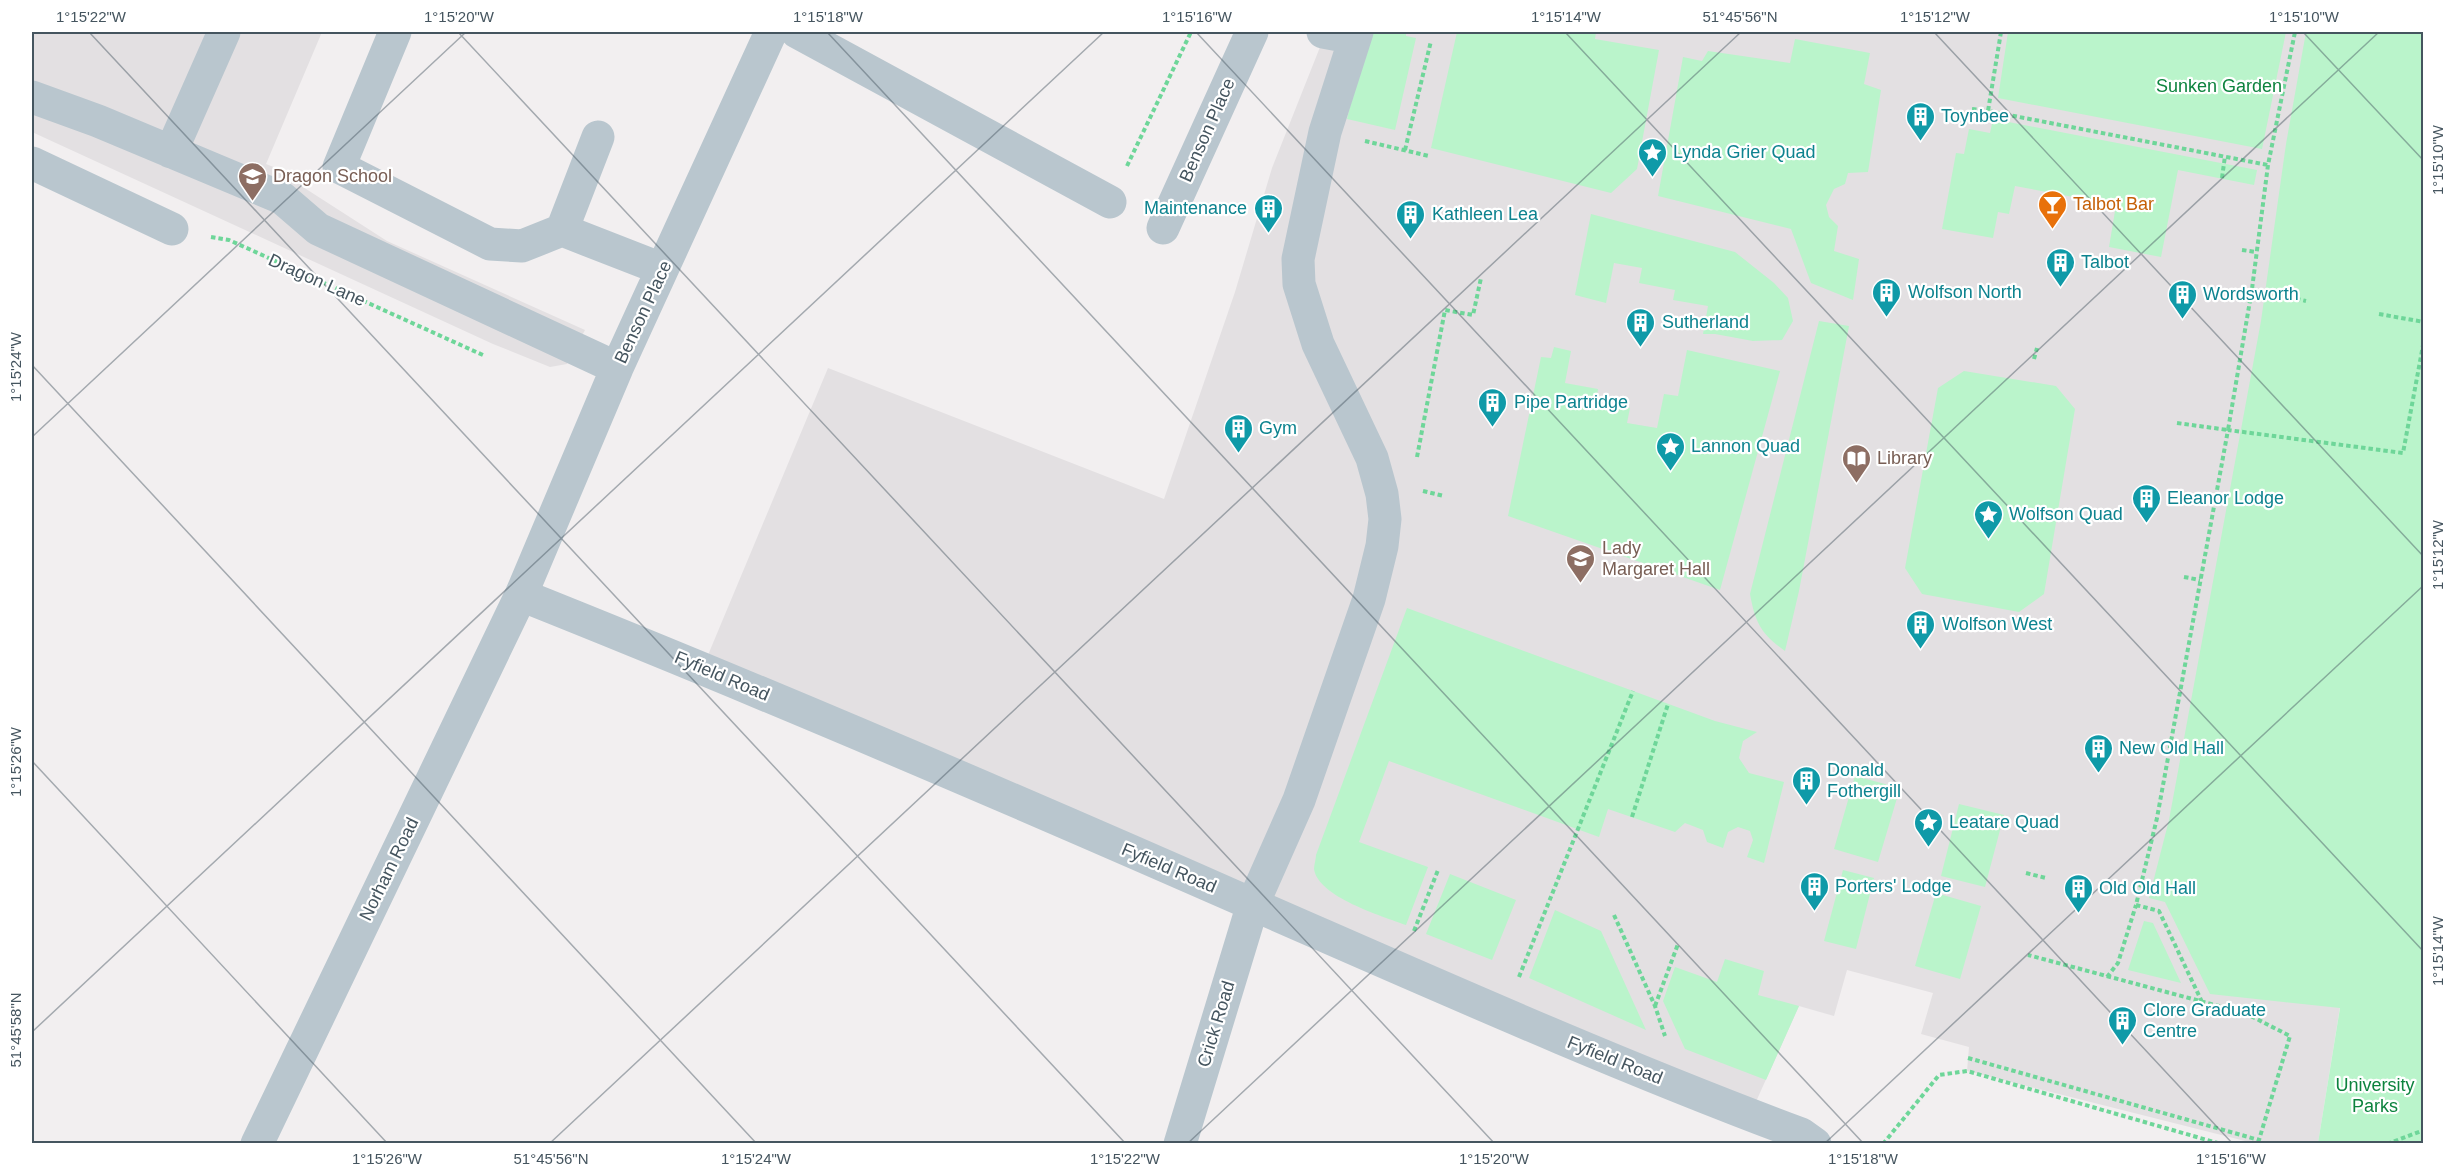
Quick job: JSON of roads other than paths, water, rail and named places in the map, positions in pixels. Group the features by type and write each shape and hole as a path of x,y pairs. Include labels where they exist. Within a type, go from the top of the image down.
{"street":[{"path":"171,152 224,32"},
{"path":"395,32 339,167 490,244 522,246 562,230 663,269"},
{"name":"Benson Place","path":"521,595 617,368 771,32"},
{"path":"797,32 1110,202"},
{"name":"Benson Place","path":"1163,228 1252,32"},
{"path":"1323,32 1356,35"},
{"name":"Crick Road","path":"1180,1143 1253,904 1299,800 1369,599 1382,546 1385,519 1382,494 1372,458 1318,344 1299,284 1298,259 1325,132 1356,35"},
{"path":"32,97 98,121 282,198 318,229 617,368"},
{"path":"562,230 598,137"},
{"path":"32,163 172,230"},
{"name":"Fyfield Road","path":"521,595 702,667 1253,904 1504,1015 1801,1134 1815,1143"},
{"name":"Norham Road","path":"257,1143 521,595"}],"place":[{"name":"Toynbee","path":"1920,142"},
{"name":"Lynda Grier Quad","path":"1652,178"},
{"name":"Dragon School","path":"252,202"},
{"name":"Talbot Bar","path":"2052,230"},
{"name":"Maintenance","path":"1268,234"},
{"name":"Kathleen Lea","path":"1411,240"},
{"name":"Talbot","path":"2060,288"},
{"name":"Wolfson North","path":"1887,318"},
{"name":"Wordsworth","path":"2182,320"},
{"name":"Sutherland","path":"1641,348"},
{"name":"Pipe Partridge","path":"1493,428"},
{"name":"Gym","path":"1238,454"},
{"name":"Lannon Quad","path":"1670,472"},
{"name":"Library","path":"1856,484"},
{"name":"Eleanor Lodge","path":"2146,524"},
{"name":"Wolfson Quad","path":"1988,540"},
{"name":"Lady Margaret Hall","path":"1581,584"},
{"name":"Wolfson West","path":"1921,650"},
{"name":"New Old Hall","path":"2098,774"},
{"name":"Donald Fothergill","path":"1806,806"},
{"name":"Leatare Quad","path":"1928,848"},
{"name":"Porters' Lodge","path":"1814,912"},
{"name":"Old Old Hall","path":"2078,914"},
{"name":"Clore Graduate Centre","path":"2122,1046"}],"park label":[{"name":"Sunken Garden","path":"2219,86"},
{"name":"University Parks","path":"2375,1095"}]}
